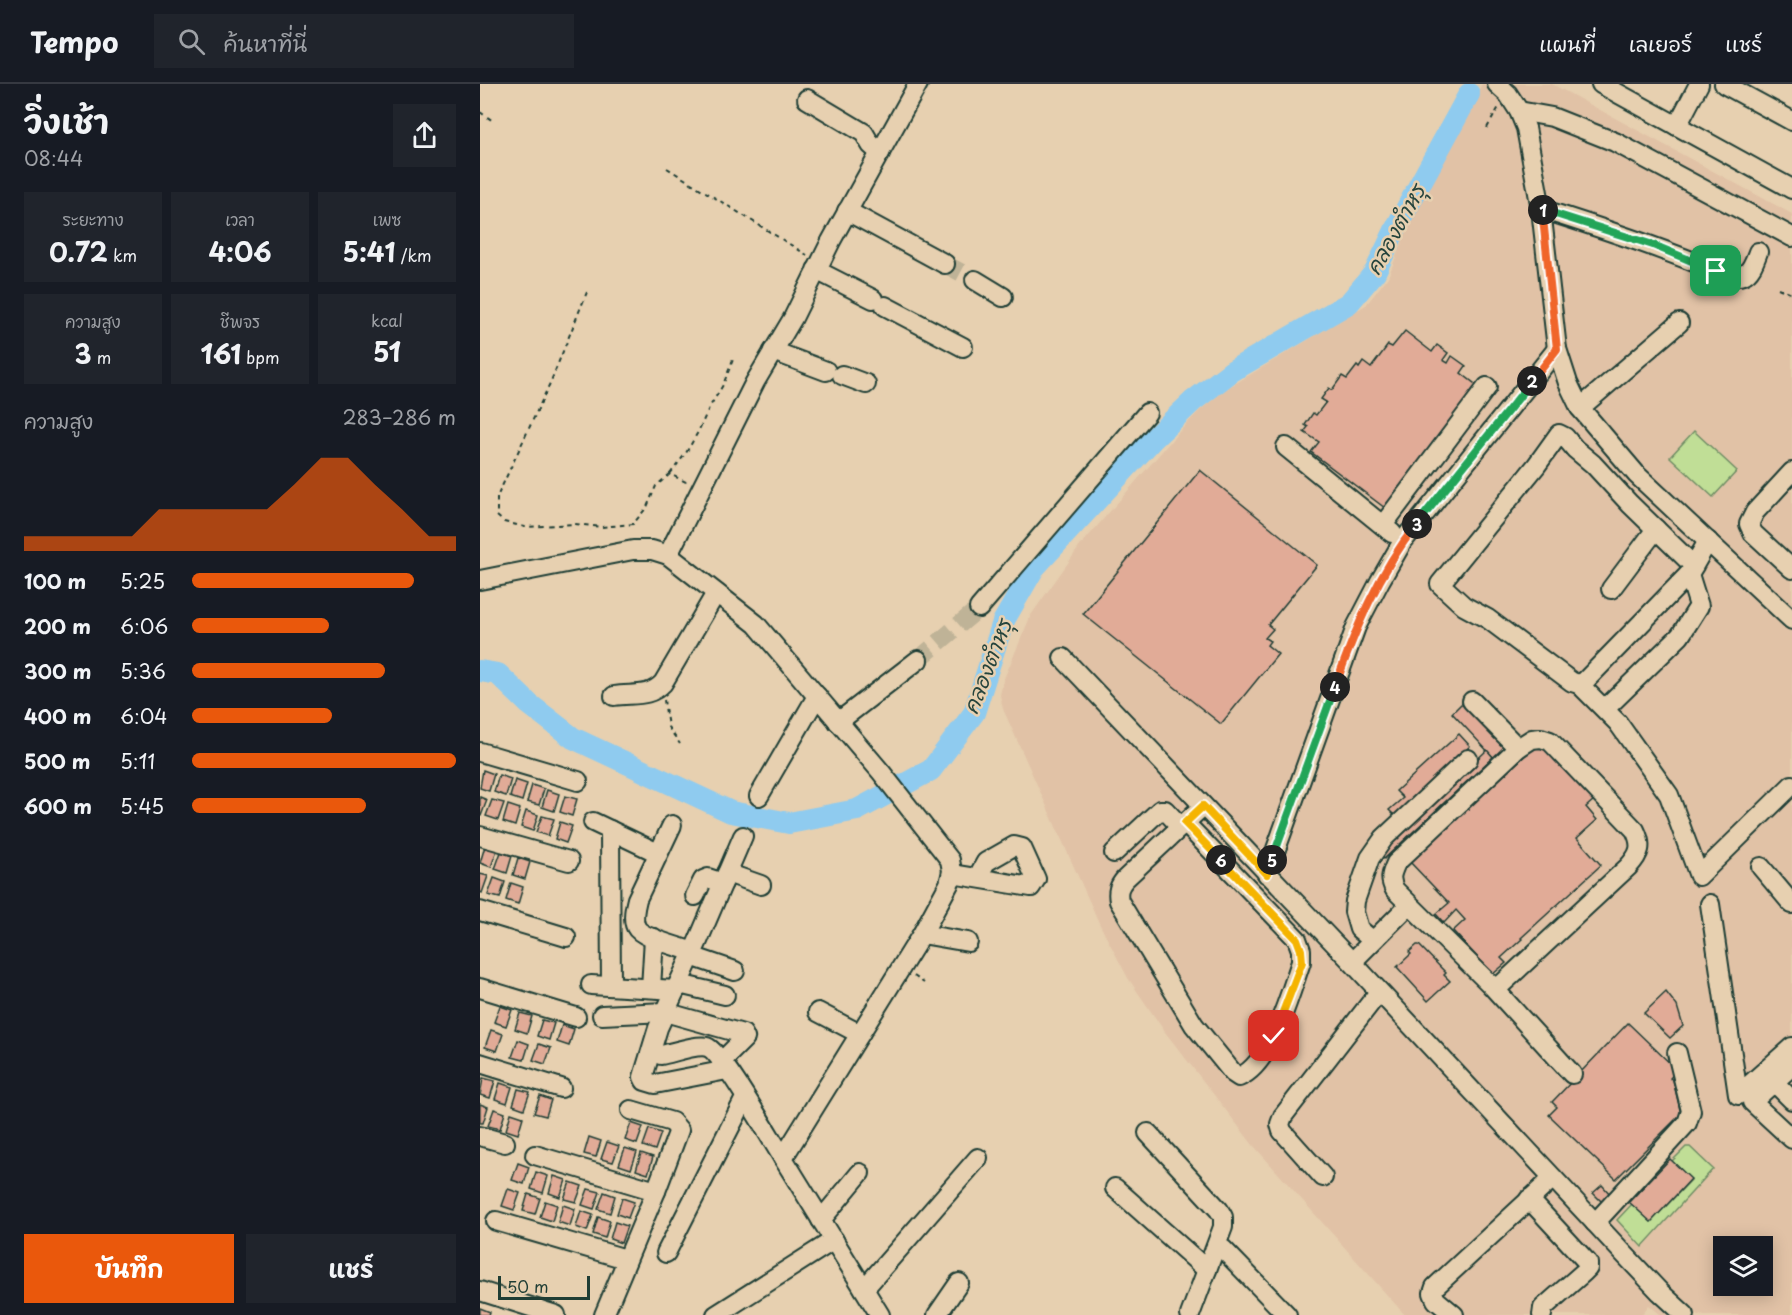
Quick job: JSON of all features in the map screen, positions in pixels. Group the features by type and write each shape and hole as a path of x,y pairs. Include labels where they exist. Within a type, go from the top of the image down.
{"street":[{"path":"668,555 755,382 793,318 818,266 918,84"},
{"path":"1600,84 1792,189"},
{"path":"1677,126 1699,84"},
{"path":"1724,84 1792,121"},
{"path":"1502,89 1519,111 1530,145 1542,209 1557,349 1568,383 1580,408 1637,475 1792,620"},
{"path":"807,99 864,133 871,145 880,153"},
{"path":"1519,111 1552,117 1615,142 1792,237"},
{"path":"1542,209 1653,245 1734,276 1749,271 1758,252"},
{"path":"848,211 945,264"},
{"path":"818,266 963,347"},
{"path":"975,280 1003,297"},
{"path":"1580,408 1679,323"},
{"path":"1267,874 1356,627 1380,581 1403,541 1557,349"},
{"path":"773,351 866,384"},
{"path":"1383,525 1487,387"},
{"path":"979,608 1147,413"},
{"path":"1605,709 1680,636 1700,606 1691,570 1656,529 1593,464 1559,434 1536,466 1440,584 1464,606 1488,619 1572,682 1579,684 1618,723 1669,795 1699,876 1792,785"},
{"path":"1286,447 1403,541"},
{"path":"1792,472 1755,512 1749,524 1753,532 1792,569"},
{"path":"1611,589 1656,529"},
{"path":"1579,684 1691,570 1708,541"},
{"path":"480,580 633,550 652,550 668,555 756,624 881,772 950,860 952,874 949,884 922,934 783,1158"},
{"path":"614,696 648,694 663,683 716,593"},
{"path":"1063,658 1352,962 1594,1223 1660,1292 1686,1315"},
{"path":"838,722 918,660"},
{"path":"759,796 817,696"},
{"path":"1472,701 1518,748"},
{"path":"1491,985 1502,984 1628,867 1636,859 1641,849 1635,830 1550,741 1541,738 1532,739 1518,748 1396,863 1390,882 1409,905 1491,985 1572,1074"},
{"path":"480,752 578,781"},
{"path":"1372,940 1359,929 1354,912 1355,901 1370,858 1384,838 1468,759"},
{"path":"1114,853 1160,810 1165,810 1183,825 1297,939 1302,962 1268,1049 1247,1074 1239,1077 1233,1073 1194,1025 1119,901 1117,893 1119,885 1125,879 1183,825 1203,806"},
{"path":"593,822 658,853"},
{"path":"672,825 634,910 635,926 640,934 735,971"},
{"path":"610,830 611,986"},
{"path":"480,836 569,861"},
{"path":"602,1015 665,1012 743,1034 745,1038 724,1066 655,1084 645,1081 644,1077 658,1028 665,1012 692,954 742,836"},
{"path":"1761,867 1792,904"},
{"path":"952,874 976,878"},
{"path":"694,896 703,880 708,878 725,878 761,885"},
{"path":"610,884 640,894"},
{"path":"1710,904 1737,1095 1792,1047"},
{"path":"1352,962 1409,905"},
{"path":"480,911 566,937"},
{"path":"922,934 968,942"},
{"path":"651,988 654,938"},
{"path":"591,985 677,987 725,995"},
{"path":"480,988 576,1017"},
{"path":"1323,1177 1282,1131 1280,1124 1283,1116 1379,992"},
{"path":"818,1011 860,1034"},
{"path":"661,1055 708,1047 745,1098 880,1315"},
{"path":"1594,1223 1687,1123 1690,1111 1677,1053"},
{"path":"480,1063 561,1088"},
{"path":"1792,1066 1752,1102 1792,1139"},
{"path":"1774,1082 1792,1100"},
{"path":"666,1253 745,1098"},
{"path":"604,1315 679,1130 672,1122 631,1110"},
{"path":"1148,1133 1223,1217 1223,1227 1190,1315"},
{"path":"480,1136 505,1143"},
{"path":"535,1155 656,1191"},
{"path":"864,1289 978,1158"},
{"path":"821,1220 860,1173"},
{"path":"1454,1315 1432,1293 1436,1287 1553,1178"},
{"path":"1115,1188 1207,1269"},
{"path":"1529,1199 1588,1263 1588,1268 1543,1308 1542,1315"},
{"path":"496,1221 626,1259"},
{"path":"716,1315 834,1240"},
{"path":"1223,1249 1287,1315"},
{"path":"937,1315 959,1283"},
{"path":"480,1291 556,1315"}],"path":[{"path":"1487,128 1502,89"},
{"path":"480,112 493,122"},
{"path":"667,168 818,266"},
{"path":"1778,288 1792,294"},
{"path":"587,292 551,381 497,497 496,516 504,522 525,527 575,524 602,527 633,524 647,507 656,486 670,474 686,453 723,385 734,357"},
{"path":"670,474 701,489"},
{"path":"663,683 664,712 668,727 680,744"}],"shaded area":[{"path":"1482,84 1552,84 1792,214 1792,1315 1661,1315 1649,1305 1641,1315 1405,1315 1253,1145 1165,1032 1128,978 1100,925 1003,709 1000,695 1003,681 1031,615 1080,546 1177,434 1199,411 1226,389 1366,305 1388,277 1417,204"}],"green space":[{"path":"1694,431 1737,471 1713,497 1670,457"},
{"path":"1686,1147 1690,1147 1713,1169 1642,1247 1617,1220 1632,1204 1651,1222 1691,1180 1672,1161"}],"building":[{"path":"1405,331 1432,352 1437,345 1448,353 1443,360 1448,363 1452,356 1466,366 1461,373 1479,387 1385,508 1311,452 1319,442 1304,432 1308,427 1305,425 1313,413 1316,415 1326,402 1321,399 1329,388 1332,390 1342,376 1347,379 1363,362 1371,368 1388,345 1392,347"},
{"path":"1200,470 1317,565 1268,625 1273,629 1265,638 1270,641 1267,645 1278,654 1221,724 1083,614"},
{"path":"1463,702 1506,747 1494,758 1452,713"},
{"path":"1459,734 1470,746 1395,816 1389,810 1403,798 1396,791"},
{"path":"1542,742 1595,799 1586,807 1597,820 1577,838 1601,865 1501,958 1506,963 1493,974 1453,931 1465,920 1456,910 1444,923 1436,914 1449,903 1410,862"},
{"path":"1487,750 1493,757 1384,859 1378,853"},
{"path":"483,770 494,774 489,791 480,788"},
{"path":"499,775 511,779 506,796 494,792"},
{"path":"515,780 527,784 522,801 510,797"},
{"path":"532,785 544,789 539,805 527,802"},
{"path":"547,790 559,794 554,811 542,807"},
{"path":"565,796 577,799 572,816 560,812"},
{"path":"480,797 487,800 481,816 480,816"},
{"path":"492,800 504,803 498,820 486,816"},
{"path":"508,805 520,809 515,826 503,822"},
{"path":"526,811 538,815 533,831 521,827"},
{"path":"542,816 554,819 548,836 536,832"},
{"path":"560,822 572,826 566,843 555,839"},
{"path":"485,846 497,850 491,867 480,863"},
{"path":"501,852 512,856 507,873 495,869"},
{"path":"518,858 530,862 525,879 513,875"},
{"path":"480,874 488,876 482,893 480,892"},
{"path":"494,878 505,882 500,898 488,895"},
{"path":"511,883 523,887 518,904 506,900"},
{"path":"1417,945 1446,973 1444,975 1450,981 1428,1001 1397,967"},
{"path":"1666,992 1677,1006 1683,1026 1670,1038 1644,1013"},
{"path":"500,1006 512,1010 506,1026 494,1022"},
{"path":"520,1013 532,1016 527,1033 515,1029"},
{"path":"542,1020 554,1023 549,1040 537,1036"},
{"path":"1628,1023 1677,1070 1670,1078 1673,1080 1681,1114 1616,1179 1549,1115 1557,1107 1552,1102"},
{"path":"562,1025 574,1029 569,1046 557,1042"},
{"path":"491,1030 503,1034 497,1051 485,1047"},
{"path":"518,1040 529,1044 524,1060 512,1057"},
{"path":"539,1044 551,1048 545,1064 533,1060"},
{"path":"483,1078 495,1081 490,1098 480,1095"},
{"path":"500,1083 512,1087 507,1103 495,1099"},
{"path":"518,1089 530,1092 524,1109 513,1105"},
{"path":"540,1096 551,1100 546,1116 534,1113"},
{"path":"480,1104 488,1107 483,1123 480,1123"},
{"path":"494,1109 505,1113 500,1129 488,1126"},
{"path":"511,1113 523,1117 518,1134 506,1130"},
{"path":"631,1123 643,1127 637,1144 625,1140"},
{"path":"649,1129 661,1133 655,1150 643,1146"},
{"path":"589,1137 601,1141 596,1157 584,1154"},
{"path":"607,1142 619,1146 613,1162 601,1159"},
{"path":"625,1148 637,1152 631,1169 619,1165"},
{"path":"641,1153 653,1157 648,1174 636,1170"},
{"path":"1670,1159 1691,1179 1651,1222 1629,1202"},
{"path":"518,1163 529,1167 524,1184 512,1180"},
{"path":"536,1172 548,1176 543,1193 531,1189"},
{"path":"554,1176 566,1180 560,1197 549,1193"},
{"path":"570,1182 582,1186 576,1202 564,1199"},
{"path":"1602,1185 1610,1194 1602,1202 1593,1193"},
{"path":"508,1189 520,1193 514,1210 502,1206"},
{"path":"588,1189 600,1192 594,1209 582,1205"},
{"path":"604,1192 615,1196 610,1213 598,1209"},
{"path":"528,1194 540,1198 535,1214 523,1211"},
{"path":"622,1198 634,1202 628,1218 617,1214"},
{"path":"545,1201 557,1205 552,1221 540,1217"},
{"path":"563,1205 575,1209 570,1226 558,1222"},
{"path":"581,1211 593,1215 587,1231 576,1227"},
{"path":"598,1217 610,1221 605,1238 593,1234"},
{"path":"615,1222 627,1226 621,1243 610,1239"},
{"path":"480,1308 490,1312 489,1315 480,1315"}],"waterway":[{"name":"คลองตำหรุ","path":"480,671 498,674 529,704 573,738 731,812 789,823 857,810 931,770 974,713 1003,622 1034,568 1153,439 1193,401 1232,371 1349,303 1375,272 1397,226 1469,94"}],"tunnel":[{"path":"945,264 975,280"},
{"path":"918,660 979,608"}],"route":[{"path":"1274,1036 1302,962 1297,939 1185,823 1203,806 1267,874 1356,627 1380,581 1403,541 1557,349 1542,209 1653,245 1716,271"}]}
